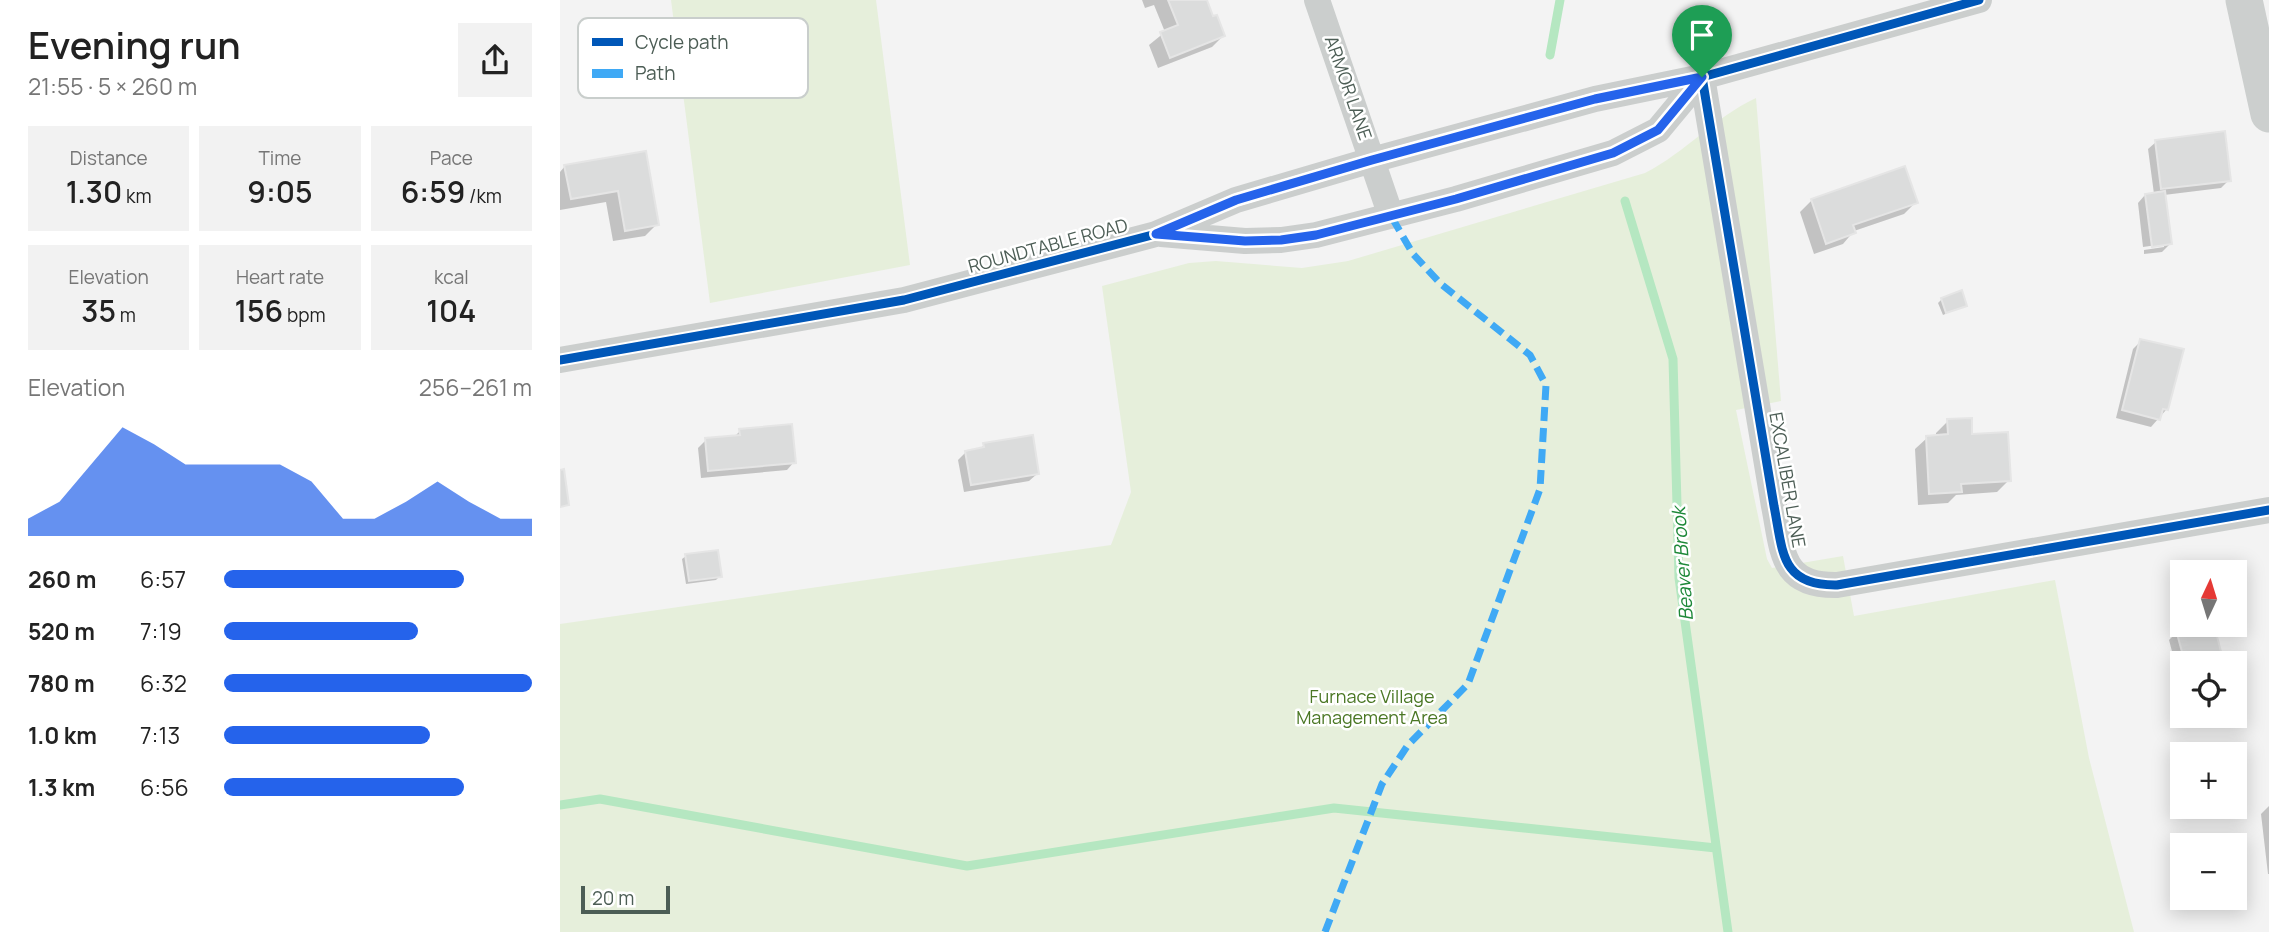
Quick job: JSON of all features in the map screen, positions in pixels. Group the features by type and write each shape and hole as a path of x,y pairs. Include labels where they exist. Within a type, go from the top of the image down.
{"main road":[{"path":"2244,0 2269,114"}],"street":[{"name":"ARMOR LANE","path":"1317,0 1391,216"},
{"name":"ROUNDTABLE ROAD","path":"560,360 904,300 1156,234 1236,200 1372,160 1595,99 1702,77 1979,0"},
{"name":"ROUNDTABLE ROAD","path":"1156,234 1245,241 1281,240 1391,216 1613,153 1658,130 1702,77"},
{"name":"EXCALIBER LANE","path":"1702,77 1784,555 1800,579 1815,584 1837,584 2269,510"}],"green space":[{"path":"671,0 876,0 910,265 710,303 684,98 808,98 808,18 673,18"},
{"name":"Furnace Village Management Area","path":"1756,98 1781,401 1736,410 1767,559 1772,568 1843,556 1854,616 2055,580 2089,758 2134,932 560,932 560,624 1111,545 1131,492 1102,286 1189,263 1216,261 1302,268 1348,261 1645,173 1660,165 1727,115"}],"building":[{"path":"1168,0 1207,0 1213,16 1217,15 1225,36 1170,58 1160,32 1178,25"},
{"path":"2225,131 2231,181 2161,189 2155,140"},
{"path":"646,151 659,225 625,231 618,191 571,199 564,165"},
{"path":"1905,166 1918,203 1853,225 1856,233 1826,244 1811,199"},
{"path":"2165,191 2172,244 2152,247 2145,194"},
{"path":"1962,290 1967,306 1946,313 1941,298"},
{"path":"2140,339 2184,349 2168,410 2163,409 2160,420 2122,410"},
{"path":"1972,418 1972,434 2008,432 2011,481 1961,484 1962,492 1929,494 1926,436 1948,434 1947,419"},
{"path":"792,424 796,463 708,471 705,438 740,435 739,429"},
{"path":"1033,435 1039,474 971,485 965,451 984,447 983,443"},
{"path":"564,469 569,505 560,507 560,470"},
{"path":"718,550 722,577 689,581 685,554"},
{"path":"2178,637 2217,637 2221,651 2182,651"}],"waterway":[{"name":"Beaver Brook","path":"1550,55 1560,0"},
{"name":"Beaver Brook","path":"1625,201 1673,359 1679,578 1728,932"},
{"path":"560,805 600,799 967,866 1334,808 1716,848"}],"marked path":[{"path":"1325,932 1382,784 1408,745 1468,684 1540,489 1546,385 1530,355 1441,284 1413,254 1391,216"}],"cycle path":[{"path":"560,360 904,300 1156,234 1236,200 1372,160 1595,99 1702,77 1979,0"},
{"path":"1702,77 1780,537 1783,551 1794,572 1818,584 1837,585 2269,510"}],"route":[{"path":"1702,77 1658,130 1613,153 1456,199 1316,235 1281,240 1245,241 1156,234 1236,200 1372,160 1595,99 1702,77"}]}
